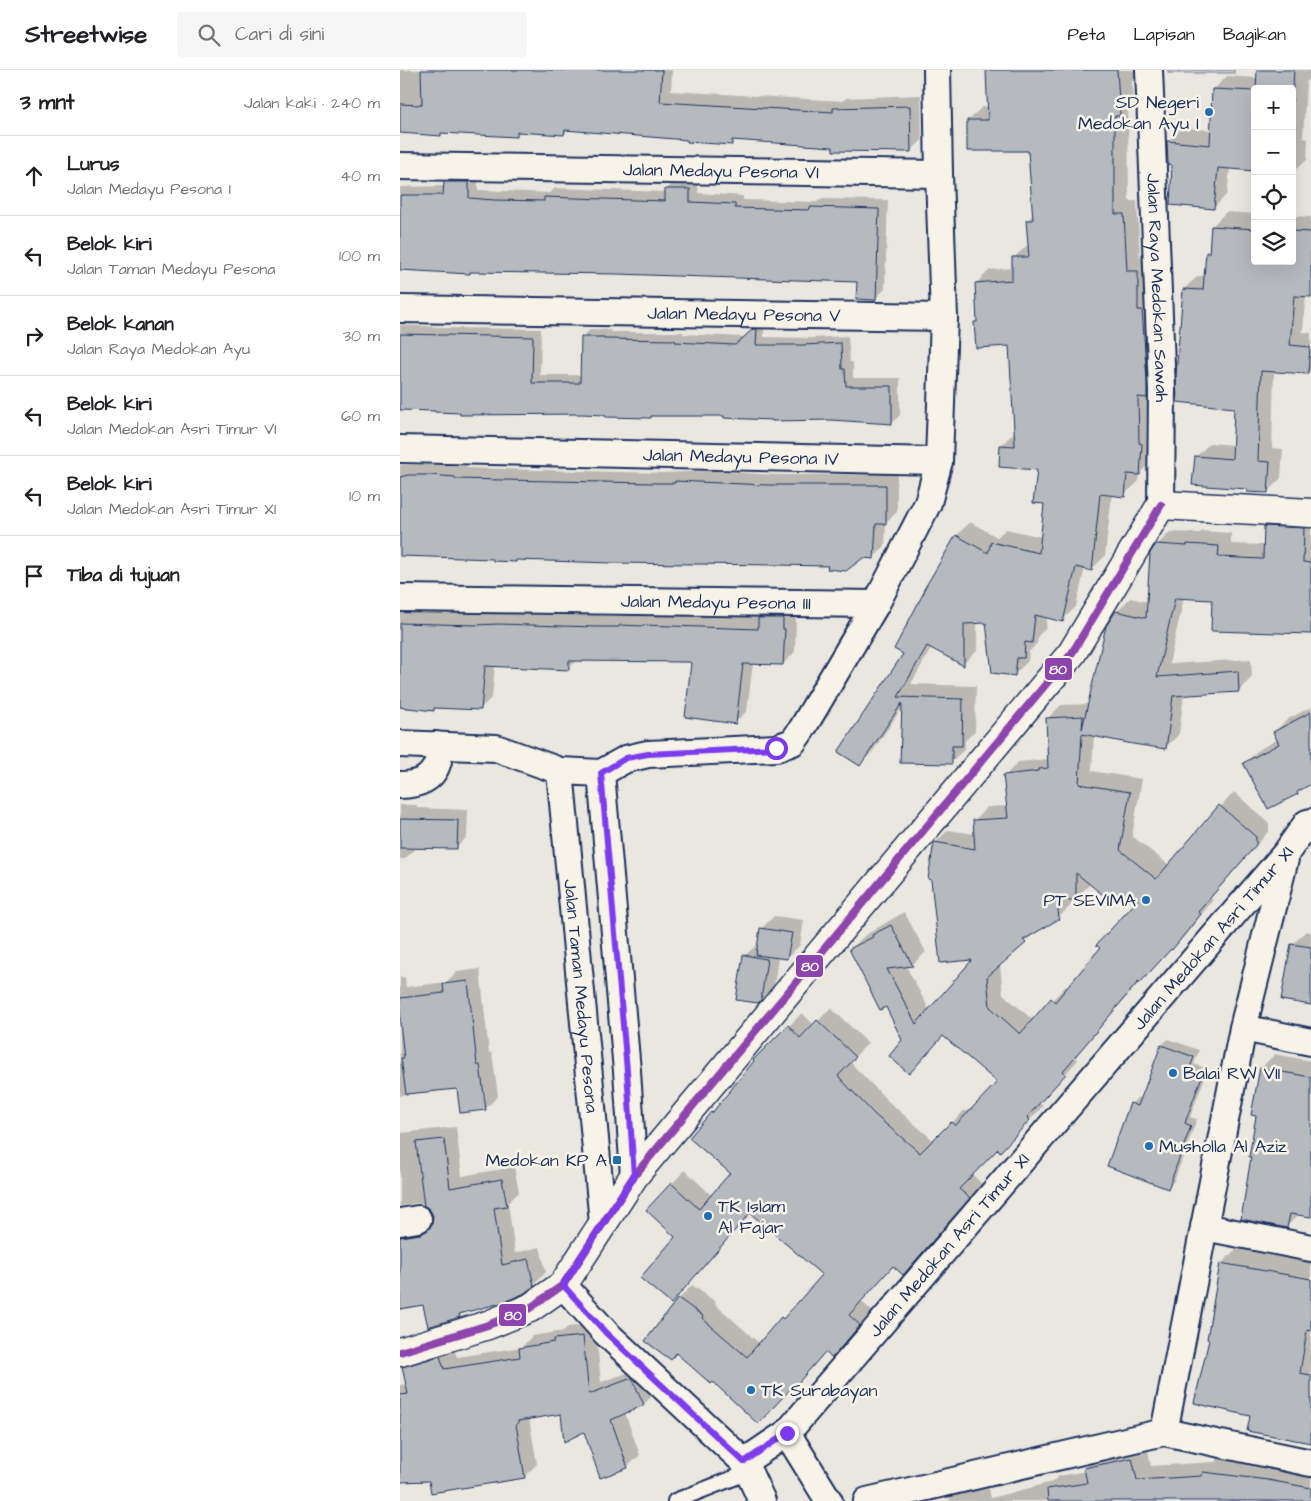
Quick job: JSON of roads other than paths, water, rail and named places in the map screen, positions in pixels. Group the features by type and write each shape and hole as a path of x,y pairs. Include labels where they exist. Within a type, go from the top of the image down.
{"street":[{"path":"400,744 496,748 560,771 601,773 626,758 648,754 776,748 793,742 876,604 928,503 939,461 944,317 937,70"},
{"name":"Jalan Raya Medokan Sawah","path":"1149,70 1162,390 1161,505"},
{"name":"Jalan Medayu Pesona VI","path":"400,166 939,174"},
{"name":"Jalan Medayu Pesona V","path":"400,309 944,317"},
{"name":"Jalan Medayu Pesona IV","path":"400,449 939,461"},
{"path":"400,1352 488,1325 530,1308 563,1285 634,1176 1072,653 1161,505 1311,513"},
{"name":"Jalan Medayu Pesona III","path":"400,598 876,604"},
{"path":"400,785 415,786 432,774 438,760 436,745"},
{"name":"Jalan Taman Medayu Pesona","path":"560,771 603,1223"},
{"name":"Jalan Taman Medayu Pesona","path":"601,773 627,1071 634,1176"},
{"path":"1286,853 1307,823 1311,822"},
{"name":"Jalan Medokan Asri Timur XI","path":"1164,1432 1243,1028 1286,853"},
{"name":"Jalan Medokan Asri Timur XI","path":"747,1467 787,1433 1286,853"},
{"path":"568,860 608,859"},
{"path":"1243,1028 1311,1042"},
{"path":"1204,1227 1311,1248"},
{"path":"563,1285 606,1333 747,1467 762,1501"},
{"path":"867,1501 1164,1432 1311,1463"},
{"path":"787,1433 829,1501"}],"lane":[{"path":"675,1501 747,1467"}],"place":[{"name":"SD Negeri Medokan Ayu I","path":"1209,112"},
{"name":"PT SEVIMA","path":"1146,900"},
{"name":"Balai RW VII","path":"1173,1073"},
{"name":"Musholla Al Aziz","path":"1149,1146"},
{"name":"Medokan KP A","path":"617,1160"},
{"name":"TK Islam Al Fajar","path":"708,1216"},
{"name":"TK Surabayan","path":"751,1390"}]}
